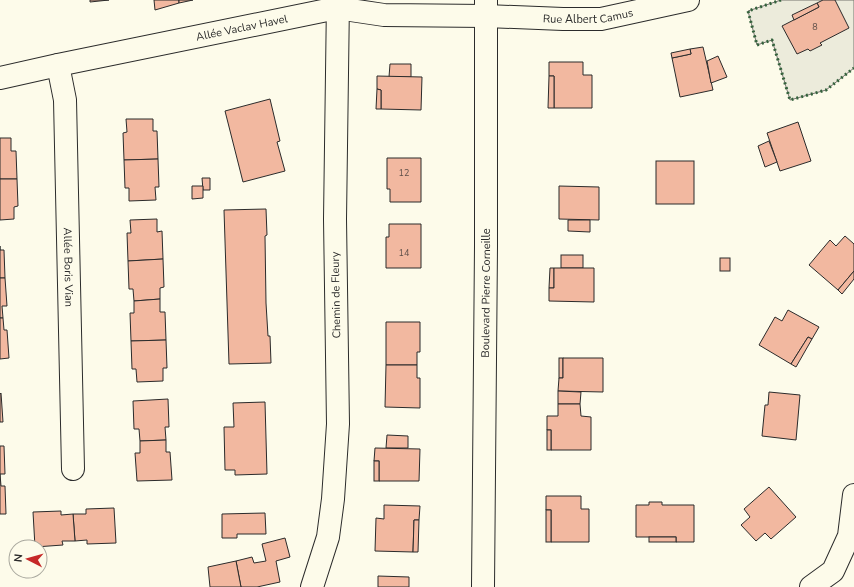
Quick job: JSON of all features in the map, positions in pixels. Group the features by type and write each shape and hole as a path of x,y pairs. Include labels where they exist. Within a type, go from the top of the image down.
{"street":[{"name":"Rue Albert Camus","path":"486,8 563,19 601,19 688,0"},
{"name":"Allée Vaclav Havel","path":"0,78 338,4 384,15 486,8"},
{"name":"Chemin de Fleury","path":"312,587 328,537 333,500 338,424 335,218 338,4"},
{"name":"Boulevard Pierre Corneille","path":"483,587 486,246 486,8"},
{"name":"Allée Boris Vian","path":"58,65 65,100 73,469"},
{"path":"812,587 834,571 849,536 854,495"}],"shaded area":[{"path":"781,0 854,0 854,68 826,90 790,100 772,40 757,45 748,11"}],"building":[{"path":"90,0 109,0 90,2"},
{"path":"154,0 179,0 179,3 155,10"},
{"path":"179,0 193,0 179,3"},
{"path":"823,0 835,0 849,28 820,43 822,45 810,51 808,49 797,54 782,26 819,7 817,3"},
{"path":"817,3 819,7 794,20 792,15"},
{"path":"703,47 713,90 680,97 672,58 691,54 690,49"},
{"path":"690,49 691,54 672,58 671,53"},
{"path":"718,56 727,77 711,83 707,61"},
{"path":"549,62 583,62 583,75 592,75 592,108 554,108 554,76 549,76"},
{"path":"390,64 411,64 411,77 389,77"},
{"path":"377,76 422,77 421,110 381,109 381,90 377,89"},
{"path":"549,76 554,76 554,108 548,108"},
{"path":"377,89 381,90 381,109 376,109"},
{"path":"270,99 280,141 277,142 285,171 243,182 225,111"},
{"path":"126,119 153,119 153,131 157,131 158,159 124,160 123,133 127,132"},
{"path":"798,122 811,161 780,171 767,133"},
{"path":"0,138 11,138 11,151 16,151 17,179 0,179"},
{"path":"769,141 777,162 765,167 758,146"},
{"path":"387,158 421,158 421,202 390,202 390,189 387,189"},
{"path":"158,159 159,187 155,187 156,200 129,201 129,188 125,188 124,160"},
{"path":"656,161 694,161 694,204 656,204"},
{"path":"202,178 210,178 210,190 203,190"},
{"path":"0,179 17,179 18,206 14,207 14,219 0,220"},
{"path":"192,186 203,186 203,198 192,199"},
{"path":"559,186 599,187 599,220 559,219"},
{"path":"266,209 266,303 268,336 270,336 271,363 229,364 224,210"},
{"path":"157,219 157,232 162,231 163,259 128,261 127,233 131,233 130,220"},
{"path":"568,220 590,220 590,232 568,231"},
{"path":"389,224 421,224 421,268 386,268 386,237 389,237"},
{"path":"845,236 854,244 854,271 838,290 809,265 830,240 836,246"},
{"path":"0,250 4,250 5,278 0,278"},
{"path":"561,255 583,255 583,268 561,268"},
{"path":"720,258 730,258 730,271 720,271"},
{"path":"163,259 164,287 160,288 160,299 134,301 133,289 129,289 128,261"},
{"path":"550,268 554,268 554,288 549,288"},
{"path":"554,268 594,268 594,302 549,301 549,288 554,288"},
{"path":"854,271 854,279 842,294 838,290"},
{"path":"0,278 5,278 7,306 2,306 3,318 0,318"},
{"path":"160,299 160,312 165,312 166,340 131,341 130,313 134,313 134,301"},
{"path":"788,310 819,327 812,339 808,337 791,364 759,345 775,317 782,321"},
{"path":"0,318 3,318 4,330 7,330 9,358 0,359"},
{"path":"386,322 420,322 420,352 417,352 417,365 386,365"},
{"path":"808,337 812,339 796,367 791,364"},
{"path":"166,340 167,368 163,368 163,381 137,382 136,369 132,369 131,341"},
{"path":"559,358 563,358 563,378 559,378"},
{"path":"563,358 603,358 603,392 558,391 559,378 563,378"},
{"path":"386,365 417,365 417,378 420,378 420,408 385,407"},
{"path":"558,391 581,392 580,404 558,404"},
{"path":"769,392 800,395 796,440 762,436 765,405 768,405"},
{"path":"1,393 3,422 0,422"},
{"path":"168,399 169,427 165,427 166,440 140,441 139,429 134,429 133,401"},
{"path":"265,402 267,474 235,475 235,470 225,470 224,427 234,427 233,403"},
{"path":"558,404 580,404 581,416 591,417 591,450 551,450 551,430 547,430 547,416 558,416"},
{"path":"547,430 551,430 551,450 547,450"},
{"path":"387,435 408,436 408,448 386,448"},
{"path":"166,440 166,452 170,452 172,480 137,481 135,453 140,453 140,441"},
{"path":"0,446 4,446 5,474 0,474"},
{"path":"375,448 420,449 419,481 379,481 379,461 374,461"},
{"path":"374,461 379,461 379,481 374,481"},
{"path":"0,474 1,486 5,486 6,514 0,514"},
{"path":"769,487 796,517 771,539 765,533 756,541 741,525 750,517 744,509"},
{"path":"546,496 581,496 581,509 589,509 589,542 551,542 551,510 546,510"},
{"path":"649,502 662,502 662,505 694,505 694,542 676,542 676,537 636,537 636,505 649,505"},
{"path":"384,505 420,506 419,520 414,520 413,552 375,551 376,518 384,519"},
{"path":"114,508 116,543 87,544 87,540 75,541 73,514 86,514 86,509"},
{"path":"546,510 551,510 551,542 546,542"},
{"path":"61,511 61,515 73,514 75,541 62,541 63,545 48,546 48,539 35,539 33,512"},
{"path":"265,513 266,534 237,534 237,538 222,538 222,514"},
{"path":"414,520 419,520 418,552 413,552"},
{"path":"649,537 676,537 676,542 649,542"},
{"path":"285,538 290,557 276,561 280,582 257,587 241,587 236,561 252,557 254,563 266,561 262,544"},
{"path":"236,561 241,587 210,587 208,567"},
{"path":"378,576 409,577 409,587 378,587"}],"hedge":[{"path":"781,0 748,11 757,45 772,40 790,100 826,90 854,68"}]}
